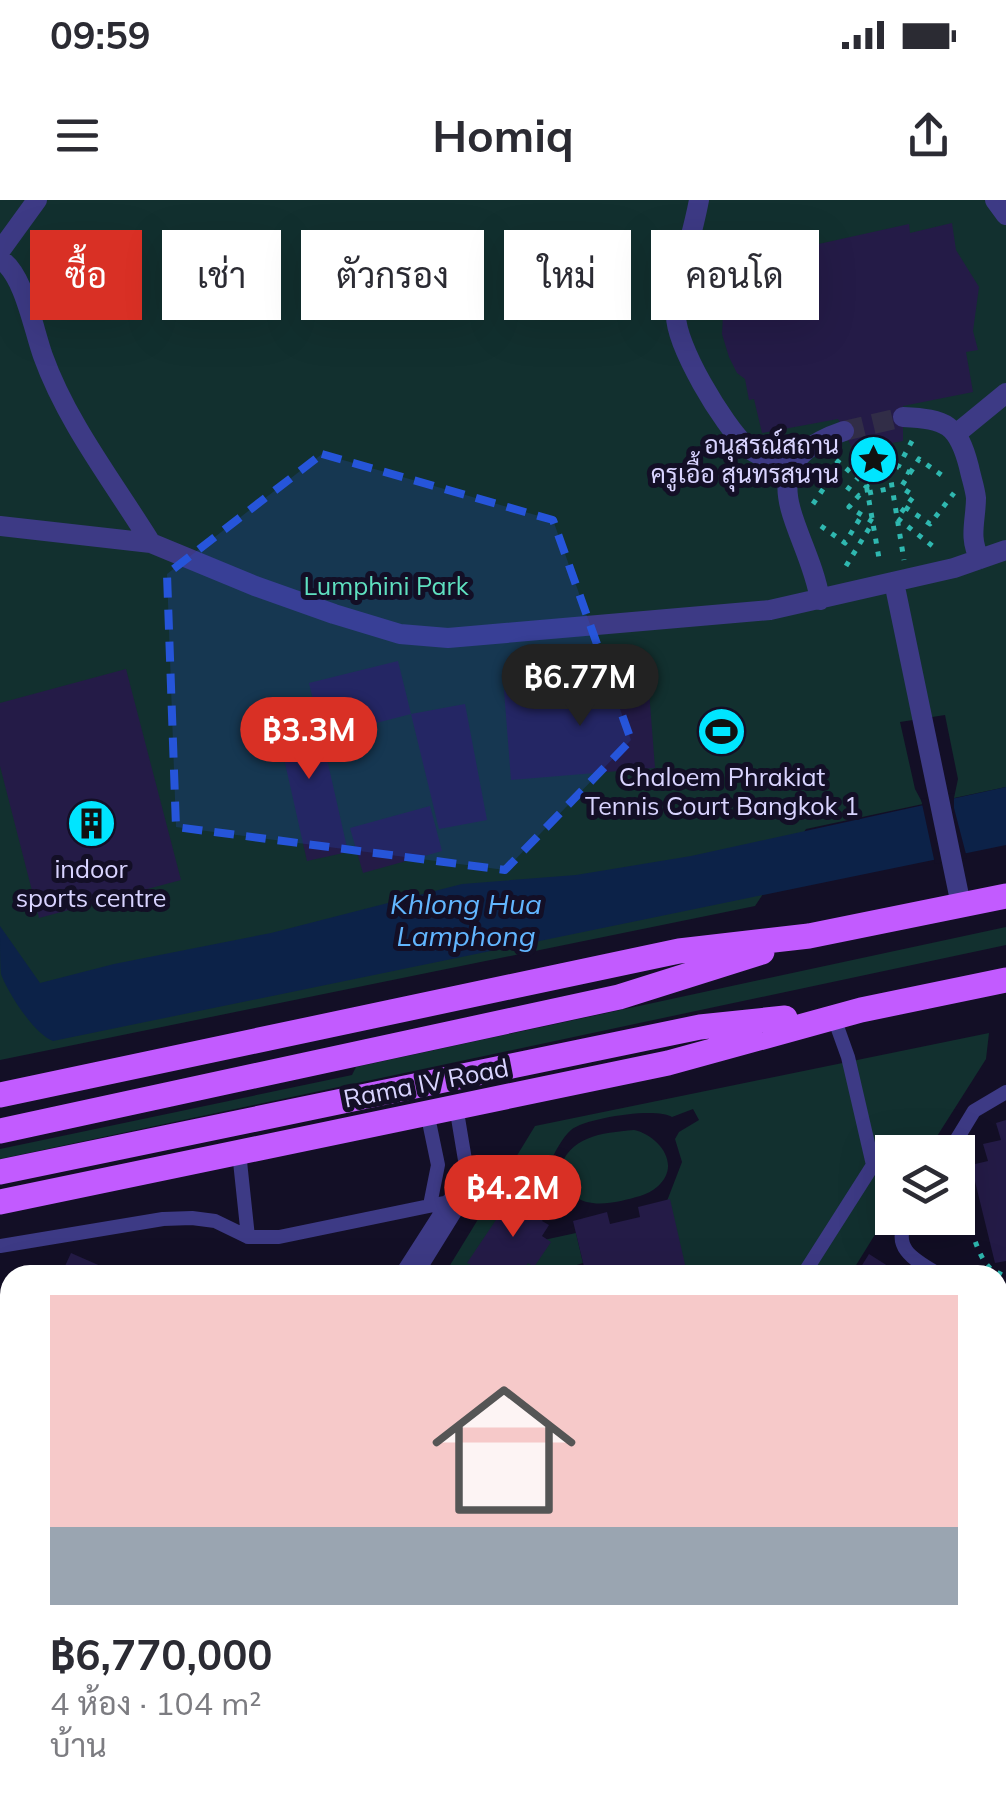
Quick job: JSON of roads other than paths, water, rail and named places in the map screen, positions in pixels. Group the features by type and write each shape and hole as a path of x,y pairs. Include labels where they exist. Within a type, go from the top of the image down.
{"main road":[{"name":"Rama IV Road","path":"0,1095 678,951 809,936 1006,896"},
{"name":"Rama IV Road","path":"0,1131 618,996 706,972 809,936"},
{"name":"Rama IV Road","path":"0,1202 668,1063 861,1010 1006,980"},
{"name":"Rama IV Road","path":"0,1172 700,1027 861,1010"}],"street":[{"path":"0,251 36,200"},
{"path":"699,200 679,290 675,318 678,335 707,392 746,446 789,466"},
{"path":"994,200 1006,215"},
{"path":"0,259 11,266 45,361 76,423 152,543"},
{"path":"956,434 1006,394"},
{"path":"910,425 930,418 952,427 963,445 976,496 973,539 980,559"},
{"path":"820,600 816,571 806,554 787,493 789,466 799,453 844,430"},
{"path":"0,526 152,543 271,592 400,634 448,638 770,610 820,600 893,571 980,559 1006,550"},
{"path":"893,571 961,905"}],"lane":[{"path":"809,1265 873,1165 848,1057 834,1018"},
{"path":"959,1135 974,1112 1006,1092"},
{"path":"421,1265 456,1199 466,1166 456,1106"},
{"path":"427,1112 438,1164 430,1205"},
{"path":"239,1152 248,1237"},
{"path":"0,1246 163,1218 214,1221 248,1237 279,1237 456,1199"},
{"path":"408,1265 456,1199"},
{"path":"901,1235 902,1245 910,1257 923,1265"}],"water":[{"name":"Khlong Hua Lamphong","path":"1006,787 1006,845 53,1041 30,1022 1,974 0,926 40,983 271,933 462,884 576,875 691,856"}],"tunnel":[{"path":"844,431 903,417"}],"place":[{"name":"อนุสรณ์สถาน ครูเอื้อ สุนทรสนาน","path":"874,459"},
{"name":"Chaloem Phrakiat Tennis Court Bangkok 1","path":"722,731"},
{"name":"indoor sports centre","path":"91,823"}],"park label":[{"name":"Lumphini Park","path":"386,586"}]}
